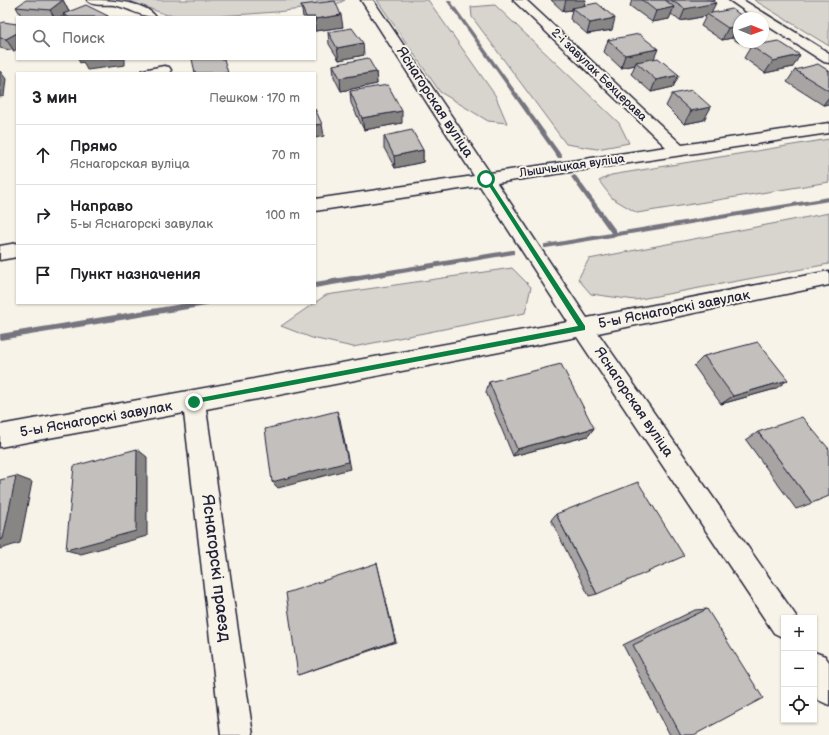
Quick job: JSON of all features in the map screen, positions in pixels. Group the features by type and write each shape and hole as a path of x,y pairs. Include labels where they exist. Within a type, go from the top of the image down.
{"street":[{"path":"93,0 117,2 148,14 149,16"},
{"name":"Яснагорская вуліца","path":"367,0 583,328 781,619"},
{"name":"2-і завулак Бехцерава","path":"519,0 678,150"},
{"path":"735,0 829,59"},
{"path":"151,72 164,67"},
{"name":"Лышчыцкая вуліца","path":"316,205 829,128"},
{"path":"0,253 16,250"},
{"name":"5-ы Яснагорскі завулак","path":"0,436 194,402 583,328 829,278"},
{"name":"Яснагорскі праезд","path":"194,402 237,735"},
{"path":"817,671 829,689"}],"shaded area":[{"path":"127,0 345,0 335,5 276,12 221,16 167,15"},
{"path":"377,0 428,0 495,95 507,123 488,121 440,92"},
{"path":"754,0 829,0 829,46"},
{"path":"495,5 619,123 629,143 597,149 566,144 472,17 471,7"},
{"path":"829,139 829,182 637,213 612,198 599,181 611,175"},
{"path":"829,213 829,264 635,300 591,294 578,279 589,259"},
{"path":"512,268 531,287 525,313 353,347 312,338 281,326 313,304 316,304 316,302 326,295"}],"building":[{"path":"26,0 63,0 50,10 16,7"},
{"path":"642,0 665,0 674,7 656,11"},
{"path":"671,0 710,0 716,3 685,9"},
{"path":"335,1 341,15 316,19 316,16 306,16 301,5"},
{"path":"597,3 615,18 590,23 572,8"},
{"path":"86,5 108,16 67,16 63,14"},
{"path":"732,9 736,12 733,12 733,27 728,28 707,14"},
{"path":"3,22 16,24 16,34 6,39 0,38 0,24"},
{"path":"352,28 363,43 337,48 328,32"},
{"path":"639,34 658,49 625,55 608,40"},
{"path":"778,41 800,55 773,61 754,48 769,48 769,43"},
{"path":"368,58 376,72 340,78 333,65"},
{"path":"658,58 679,75 656,80 636,62"},
{"path":"192,60 224,60 228,72 195,72"},
{"path":"818,64 829,71 829,91 795,70"},
{"path":"388,85 402,111 362,118 350,91"},
{"path":"692,90 711,107 691,111 672,94"},
{"path":"316,111 322,124 316,125"},
{"path":"412,130 423,150 394,156 384,136"},
{"path":"758,342 788,380 733,396 704,356"},
{"path":"561,364 594,428 517,449 489,382"},
{"path":"337,411 348,462 272,482 265,429"},
{"path":"802,417 829,449 829,496 812,503 758,432"},
{"path":"137,449 136,531 66,550 74,466"},
{"path":"16,476 3,539 0,539 0,480"},
{"path":"638,482 684,556 597,594 556,514"},
{"path":"377,563 395,641 298,675 286,593"},
{"path":"707,609 763,698 694,735 681,735 633,645"}],"waterway":[{"path":"448,0 560,157"},
{"path":"574,177 616,234"},
{"path":"616,234 829,199"},
{"path":"546,246 616,234"},
{"path":"316,285 512,252"},
{"path":"0,337 200,304"}],"route":[{"path":"194,402 583,328 486,179"}]}
